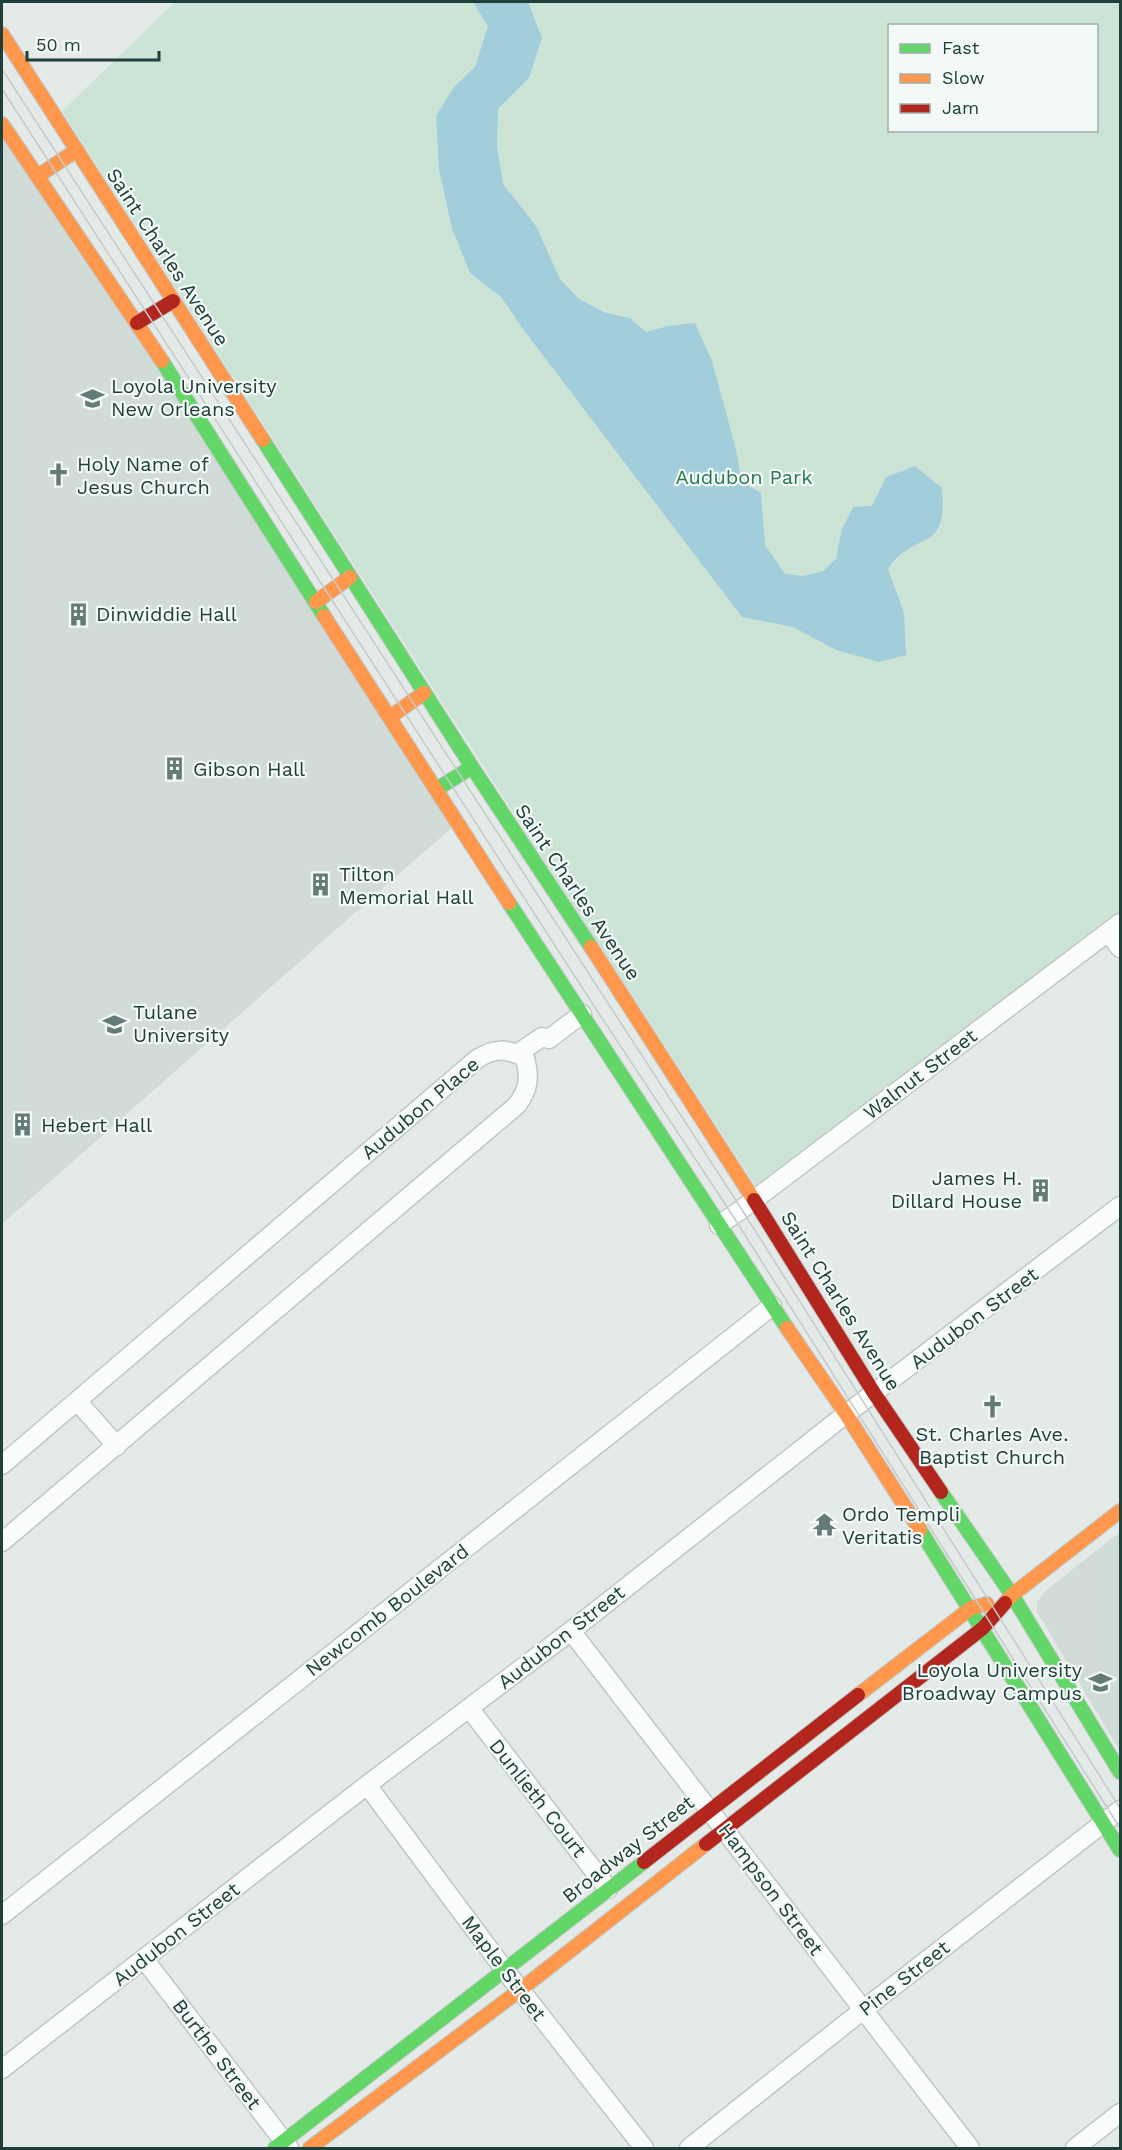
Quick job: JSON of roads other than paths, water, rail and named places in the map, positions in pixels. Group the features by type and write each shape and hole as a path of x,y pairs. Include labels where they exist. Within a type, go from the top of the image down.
{"main road":[{"name":"Saint Charles Avenue","path":"2,33 424,693 754,1199 874,1393 1011,1595 1120,1772"},
{"path":"2,124 137,324 718,1225 846,1414 971,1608 1120,1850"},
{"path":"38,176 77,150"},
{"path":"137,324 172,301"},
{"path":"316,602 350,577"},
{"path":"390,717 424,693"},
{"path":"437,789 472,767"},
{"name":"Broadway Street","path":"310,2148 520,1990 983,1628 1011,1595 1120,1511"},
{"name":"Broadway Street","path":"283,2146 504,1969 971,1608 1011,1595"}],"street":[{"name":"Walnut Street","path":"718,1225 1114,927"},
{"path":"1114,927 1120,948"},
{"path":"2,1542 517,1105 528,1086 522,1059 549,1046 549,1039 582,1014"},
{"name":"Audubon Place","path":"2,1465 477,1059 499,1049 522,1059"},
{"name":"Audubon Street","path":"2,2068 571,1630 846,1414 1120,1206"},
{"name":"Newcomb Boulevard","path":"2,1915 772,1306"},
{"path":"77,1401 117,1446"},
{"name":"Hampson Street","path":"571,1630 970,2148"},
{"name":"Dunlieth Court","path":"469,1708 608,1889"},
{"name":"Maple Street","path":"367,1785 520,1990 644,2148"},
{"name":"Pine Street","path":"689,2148 1120,1810"},
{"name":"Burthe Street","path":"144,1959 283,2146"},
{"path":"1075,2148 1120,2114"}],"water":[{"path":"473,2 528,2 542,38 529,78 498,109 497,147 503,184 536,226 560,279 579,299 606,313 630,318 646,332 668,326 695,323 712,361 735,446 742,482 761,493 765,545 785,574 803,576 823,571 836,559 842,529 853,507 872,506 886,477 915,466 942,488 943,510 935,533 898,557 888,569 904,613 906,655 879,662 836,650 793,627 742,617 501,297 470,273 452,228 439,169 436,116 454,87 475,67 488,26"}],"tram line":[{"path":"2,69 737,1202 1120,1808"},
{"path":"2,89 594,1006 733,1216 1120,1828"}],"place":[{"name":"Loyola University New Orleans","path":"93,398"},
{"name":"Holy Name of Jesus Church","path":"59,475"},
{"name":"Dinwiddie Hall","path":"78,614"},
{"name":"Gibson Hall","path":"175,769"},
{"name":"Tilton Memorial Hall","path":"321,885"},
{"name":"Tulane University","path":"115,1024"},
{"name":"Hebert Hall","path":"23,1125"},
{"name":"James H. Dillard House","path":"1040,1190"},
{"name":"St. Charles Ave. Baptist Church","path":"992,1406"},
{"name":"Ordo Templi Veritatis","path":"824,1525"},
{"name":"Loyola University Broadway Campus","path":"1100,1682"}],"park label":[{"name":"Audubon Park","path":"744,477"}]}
